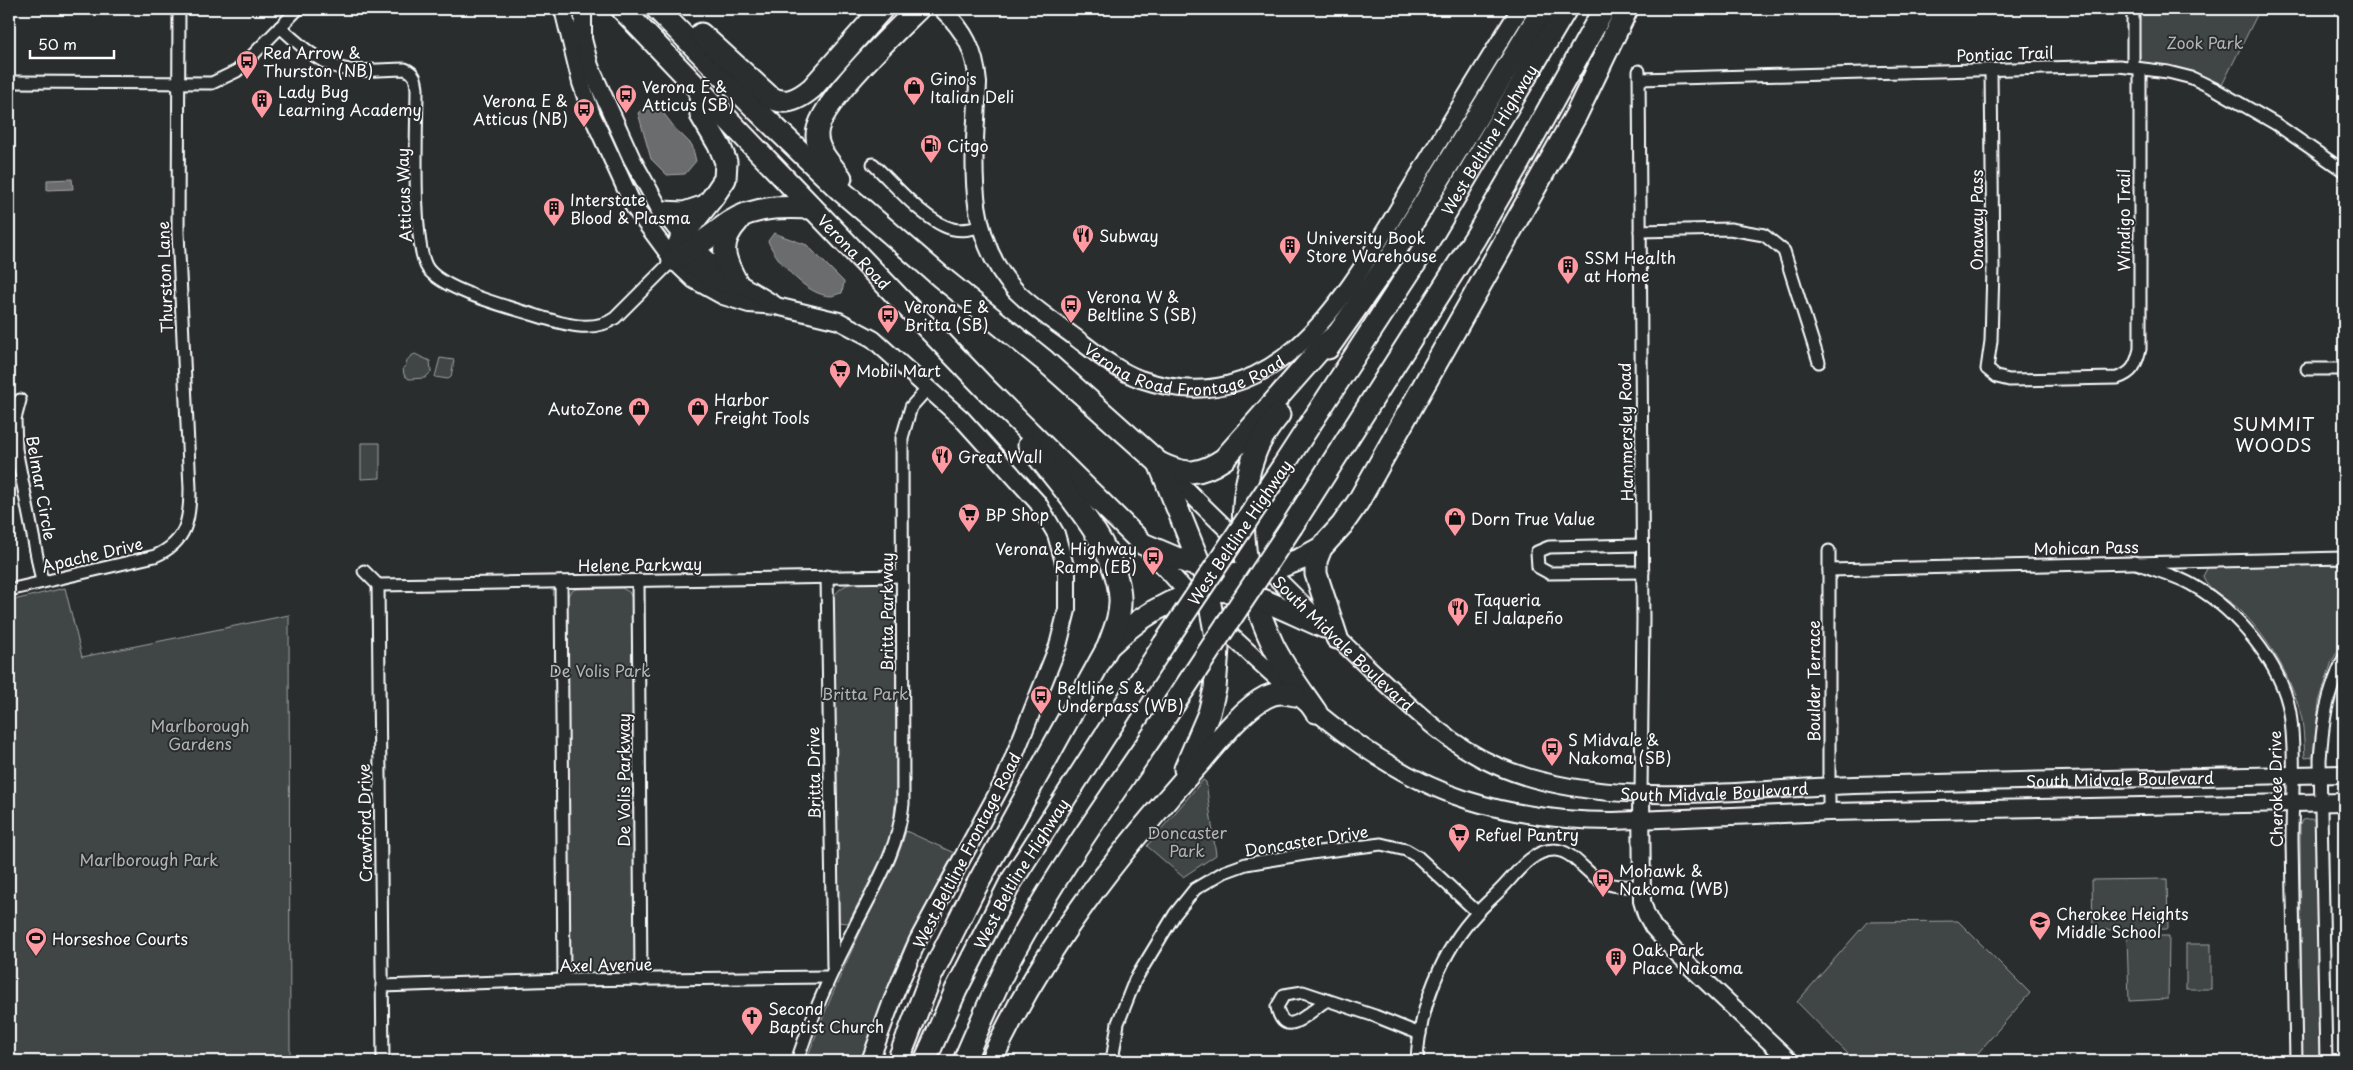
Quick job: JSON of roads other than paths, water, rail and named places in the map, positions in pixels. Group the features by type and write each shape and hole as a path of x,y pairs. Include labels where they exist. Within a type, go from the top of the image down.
{"highway":[{"path":"871,218 818,145 816,134 820,120 859,70 918,9"},
{"path":"1316,712 1292,678 1274,646 1256,598 1259,572 1244,546 1246,491 1255,452 1263,435 1327,350 1389,261 1544,9"},
{"name":"West Beltline Highway","path":"925,1061 956,990 1011,882 1164,644 1416,262 1566,9"},
{"name":"West Beltline Highway","path":"964,1061 996,989 1035,915 1069,859 1292,526 1475,238 1604,9"},
{"path":"1143,544 1202,568 1231,574 1259,572 1301,559 1320,548 1342,525 1358,502 1576,115 1626,9"},
{"name":"Verona Road","path":"625,11 987,390 1143,544"},
{"path":"662,13 686,21 765,92 783,102 797,99 808,91 876,13"},
{"name":"Verona Road","path":"662,13 758,111 871,218 1045,361 1159,463"},
{"path":"673,260 689,242 705,206 725,179 726,162 720,147 701,115 700,89"},
{"path":"662,212 684,213 705,206"},
{"path":"689,242 741,217 762,210 779,207 812,208"},
{"path":"741,217 725,240 724,252 727,264 745,288"},
{"path":"1159,463 1171,469 1194,473 1210,468 1224,459 1323,346 1335,336"},
{"path":"898,1061 930,976 968,902 1108,647 1117,625 1120,603 1117,577 1101,540 987,390"},
{"path":"1159,463 1173,502 1202,568 1200,594 1214,621 1218,648 1215,689 1209,713 1176,788"},
{"path":"1320,548 1316,561 1316,574 1331,632"},
{"path":"1108,647 1130,626 1151,611 1200,594 1234,592 1256,598 1331,632"},
{"path":"991,1061 1015,1010 1053,948 1123,851 1176,788 1236,722 1262,699 1276,693 1295,695"}],"main road":[{"path":"563,9 579,78 592,116 634,207 673,260 694,280 718,293 749,304 776,306 838,321 873,338 928,388"},
{"path":"583,9 583,39 590,66 632,159 662,212 689,242 724,274 776,306"},
{"name":"Verona Road Frontage Road","path":"942,9 964,34 972,49 977,68 975,171 980,227 996,264 1016,290 1038,310 1111,365 1139,378 1171,387 1200,390 1228,385 1255,377 1289,354 1310,334 1370,255 1520,9"},
{"path":"673,260 695,267 726,286 745,288"},
{"name":"West Beltline Frontage Road","path":"870,1061 892,1001 918,940 1015,756 1058,646 1066,610 1067,573 1056,534 1048,519 1038,503 992,450 928,388"},
{"name":"Verona Road","path":"1159,463 1244,546"},
{"name":"Verona Road","path":"1143,544 1174,579 1200,594"},
{"name":"South Midvale Boulevard","path":"1259,572 1331,632 1431,725 1458,745 1495,765 1552,784 1583,789 1641,793 1829,786 2344,774"},
{"name":"South Midvale Boulevard","path":"1214,621 1295,695 1372,753 1414,776 1466,800 1514,812 1582,821 1829,812 2344,802"},
{"path":"1641,793 1642,886 1646,914 1653,926 1678,955 1790,1061"}],"street":[{"name":"Thurston Lane","path":"177,540 189,520 190,504 178,232 179,9"},
{"path":"9,82 212,83 225,79 252,58 298,9"},
{"name":"Windigo Trail","path":"1987,369 1997,377 2009,380 2117,378 2133,370 2140,349 2136,68 2133,9"},
{"name":"Atticus Way","path":"280,27 315,56 337,67 350,70 404,69 411,72 417,89 417,229 421,257 429,270 448,284 478,297 537,316 573,325 593,326 604,324 615,318 673,260"},
{"name":"Pontiac Trail","path":"1639,75 1991,70 2119,66 2136,68 2192,78 2215,89 2276,124 2344,171"},
{"name":"Onaway Pass","path":"1987,369 1992,341 1993,269 1991,70"},
{"name":"Hammersley Road","path":"1639,75 1642,545 1641,793"},
{"path":"873,164 923,211 942,225 958,230 980,227"},
{"path":"1640,231 1730,229 1764,234 1784,251 1819,362"},
{"path":"2307,369 2344,369"},
{"name":"Britta Parkway","path":"797,1061 831,973 888,862 898,837 901,823 903,804 902,438 911,407 928,388"},
{"name":"Belmar Circle","path":"20,400 15,419 16,449 42,582"},
{"name":"Apache Drive","path":"9,590 155,556 164,552 177,540"},
{"path":"1642,545 1549,547 1537,552 1536,560 1538,567 1549,573 1642,572"},
{"name":"Boulder Terrace","path":"1829,551 1829,812"},
{"name":"Mohican Pass","path":"1829,570 2344,558"},
{"name":"Cherokee Drive","path":"2134,562 2193,585 2224,607 2252,637 2281,683 2292,730 2296,1061"},
{"path":"364,571 378,585"},
{"name":"Britta Drive","path":"827,576 831,973"},
{"name":"Helene Parkway","path":"378,585 902,576"},
{"name":"De Volis Parkway","path":"638,580 641,980"},
{"path":"561,582 564,980"},
{"name":"Crawford Drive","path":"378,585 383,1061"},
{"path":"2326,1061 2320,774 2323,714 2335,677 2344,658"},
{"name":"Doncaster Drive","path":"1112,1061 1118,1023 1135,980 1175,914 1195,889 1224,872 1246,864 1381,844 1406,850 1418,857 1477,912"},
{"path":"1417,1061 1423,1016 1438,973 1456,942 1477,912 1532,858 1554,850 1568,854 1605,883 1613,886 1642,886"},
{"name":"Axel Avenue","path":"382,986 831,973"},
{"path":"1326,1001 1375,1016 1420,1034"}],"place":[{"name":"Red Arrow & Thurston (NB)","path":"247,80"},
{"name":"Gino's Italian Deli","path":"914,106"},
{"name":"Verona E & Atticus (SB)","path":"626,114"},
{"name":"Lady Bug Learning Academy","path":"262,119"},
{"name":"Verona E & Atticus (NB)","path":"584,128"},
{"name":"Citgo","path":"931,164"},
{"name":"Interstate Blood & Plasma","path":"554,227"},
{"name":"Subway","path":"1083,254"},
{"name":"University Book Store Warehouse","path":"1290,265"},
{"name":"SSM Health at Home","path":"1568,285"},
{"name":"Verona W & Beltline S (SB)","path":"1071,324"},
{"name":"Verona E & Britta (SB)","path":"888,334"},
{"name":"Mobil Mart","path":"840,389"},
{"name":"AutoZone","path":"639,427"},
{"name":"Harbor Freight Tools","path":"698,427"},
{"name":"Great Wall","path":"942,475"},
{"name":"BP Shop","path":"969,533"},
{"name":"Dorn True Value","path":"1455,537"},
{"name":"Verona & Highway Ramp (EB)","path":"1153,576"},
{"name":"Taqueria El Jalapeño","path":"1458,627"},
{"name":"Beltline S & Underpass (WB)","path":"1041,715"},
{"name":"S Midvale & Nakoma (SB)","path":"1552,767"},
{"name":"Refuel Pantry","path":"1459,853"},
{"name":"Mohawk & Nakoma (WB)","path":"1603,898"},
{"name":"Cherokee Heights Middle School","path":"2040,941"},
{"name":"Horseshoe Courts","path":"36,957"},
{"name":"Oak Park Place Nakoma","path":"1616,977"},
{"name":"Second Baptist Church","path":"752,1036"}],"district":[{"name":"SUMMIT WOODS","path":"2274,433"}],"park label":[{"name":"Zook Park","path":"2205,42"},
{"name":"De Volis Park","path":"600,670"},
{"name":"Britta Park","path":"865,693"},
{"name":"Marlborough Gardens","path":"200,734"},
{"name":"Doncaster Park","path":"1187,841"},
{"name":"Marlborough Park","path":"149,859"}]}
